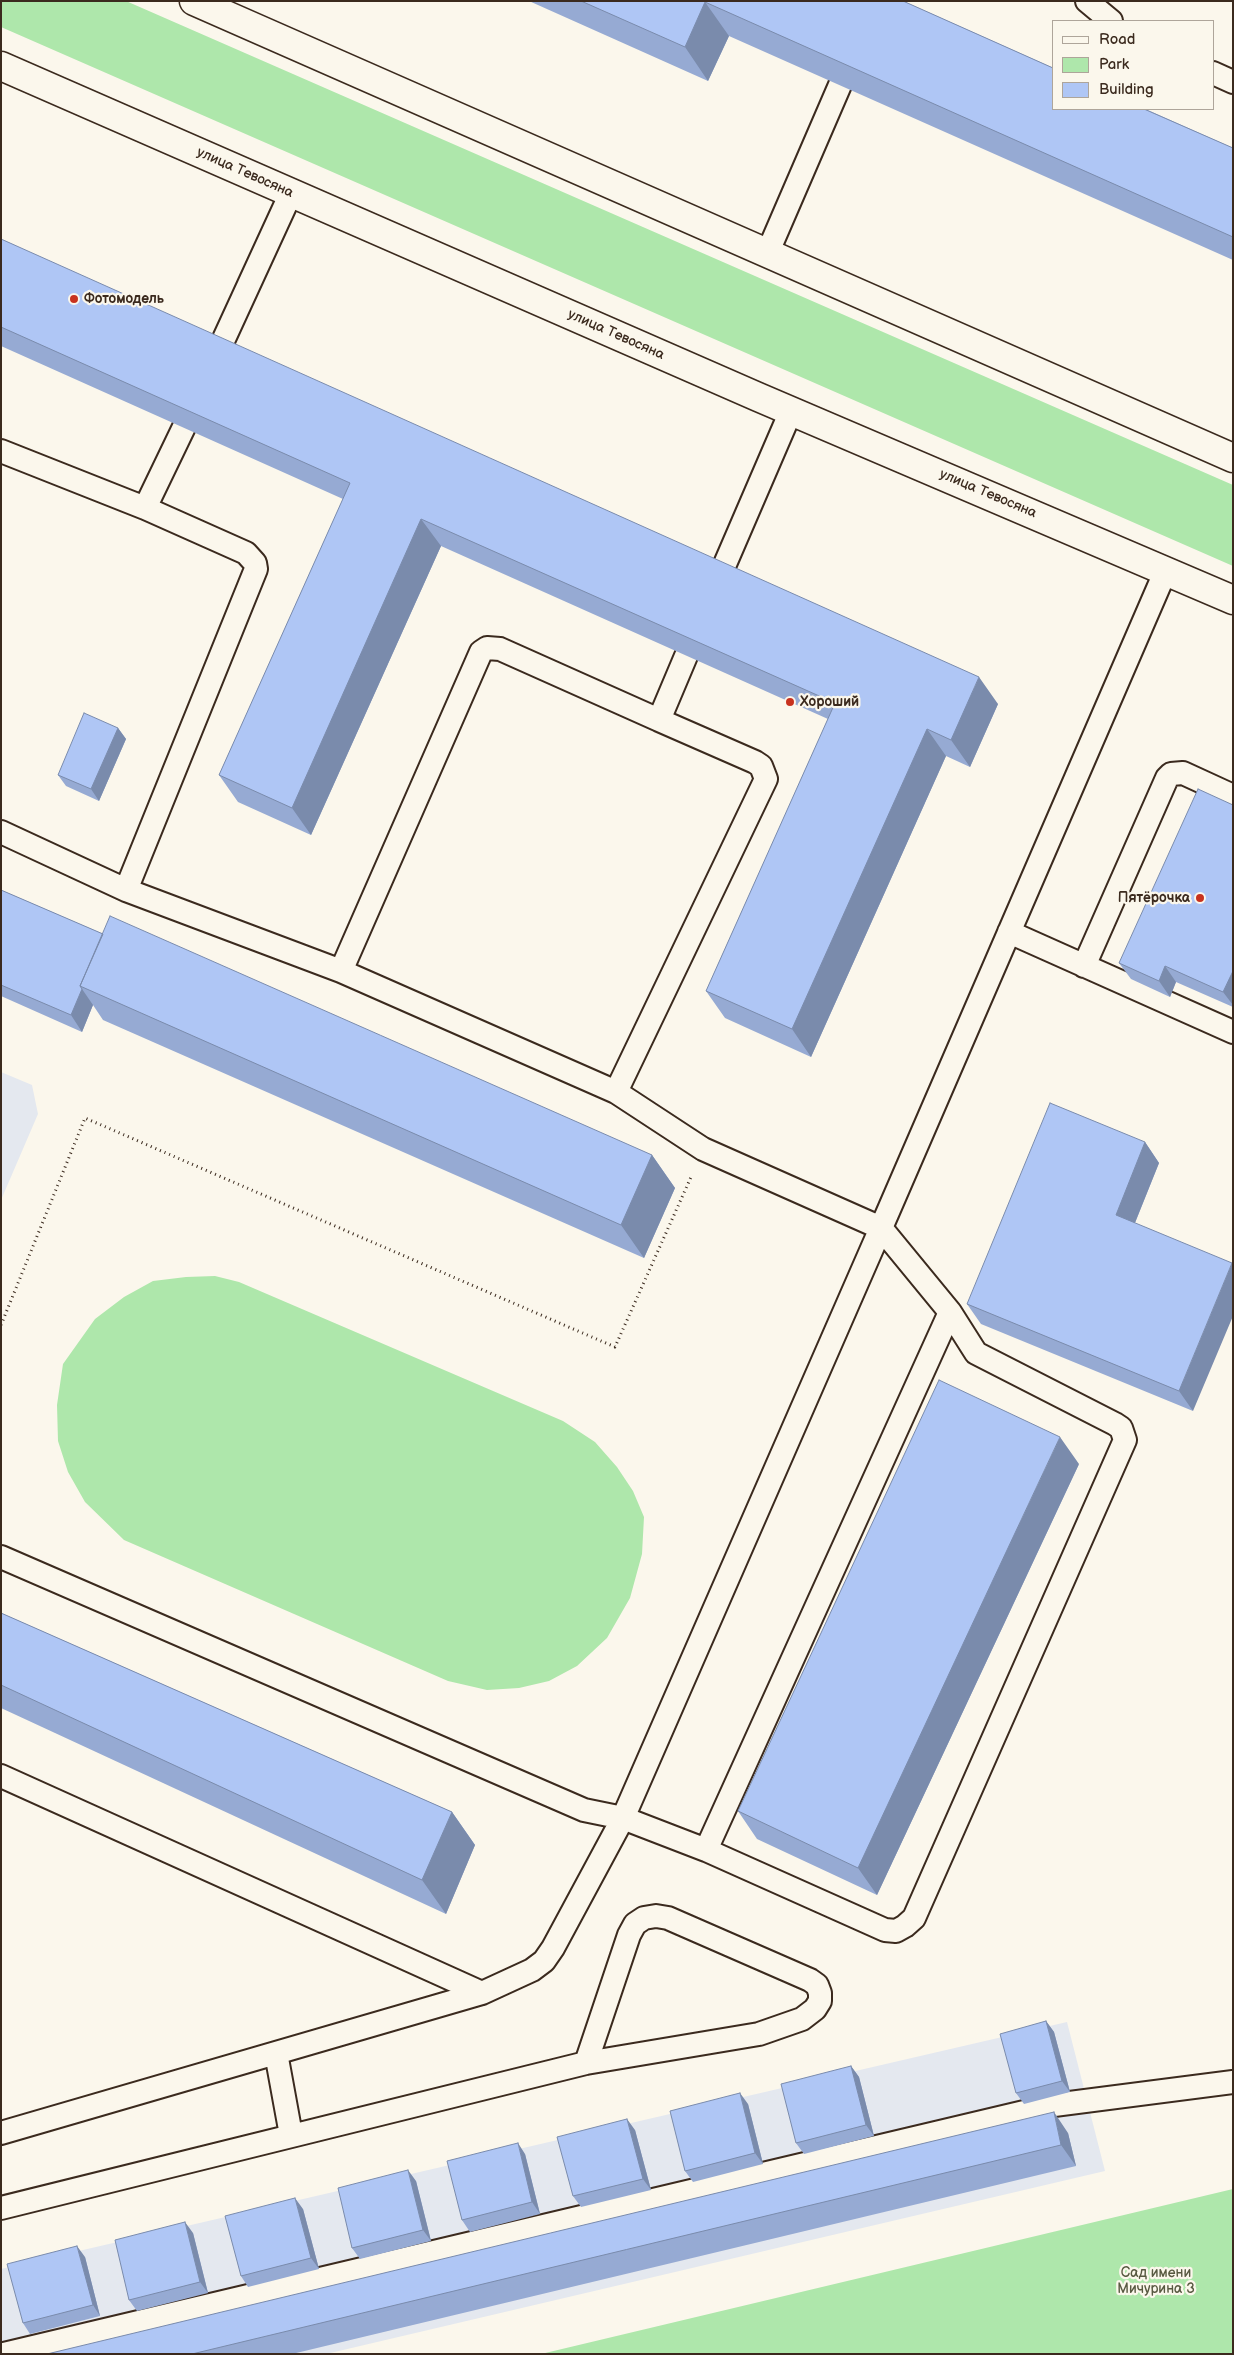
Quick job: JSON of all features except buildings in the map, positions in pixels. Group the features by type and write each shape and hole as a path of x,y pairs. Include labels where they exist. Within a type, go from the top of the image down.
{"main road":[{"path":"194,1 1233,458"},
{"name":"улица Тевосяна","path":"1,66 791,411 1233,600"}],"lane":[{"path":"1087,1 1110,20"},
{"path":"1214,73 1233,82"},
{"path":"767,254 840,85"},
{"path":"218,354 291,193"},
{"path":"719,578 791,411"},
{"path":"145,508 184,427"},
{"path":"1,451 145,508 246,553 255,563 256,569 126,890"},
{"path":"1,2133 482,1993 532,1970 544,1961 553,1948 623,1818 1166,570"},
{"path":"341,971 481,652 487,648 500,648 756,762 761,766 766,779 616,1092"},
{"path":"659,720 686,656"},
{"path":"1084,966 1166,778 1171,774 1183,773 1233,796"},
{"path":"1,832 126,890 341,971 616,1092 704,1149 881,1228 950,1312 976,1353 1116,1424 1121,1428 1124,1440 914,1918 896,1931 885,1930 706,1850 623,1818 584,1810 1,1557"},
{"path":"1009,932 1233,1032"},
{"path":"706,1850 950,1312"},
{"path":"1,1776 482,1993"},
{"path":"1,2208 586,2063 759,2034 802,2019 815,2009 820,2001 820,1993 817,1985 810,1980 668,1918 656,1916 644,1918 634,1924 629,1935 586,2063"},
{"path":"276,2053 291,2135"},
{"path":"4,2354 1054,2105 1233,2082"}],"path":[{"path":"1,1325 85,1118 615,1347 704,1149"}],"shaded area":[{"path":"1,1072 32,1085 38,1114 1,1200"},
{"path":"1067,2022 1105,2171 326,2354 1,2354 1,2269"}],"green space":[{"path":"1,1 126,1 1233,485 1233,566 1,27"},
{"path":"215,1276 239,1282 563,1421 595,1442 617,1467 633,1491 644,1517 642,1554 630,1598 607,1638 577,1666 549,1681 519,1688 487,1690 448,1681 124,1540 85,1502 68,1472 58,1441 57,1405 63,1364 95,1319 124,1297 153,1281"},
{"name":"Сад имени Мичурина 3","path":"1233,2189 1233,2354 541,2354"}],"place":[{"name":"Фотомодель","path":"74,299"},
{"name":"Хороший","path":"790,702"},
{"name":"Пятёрочка","path":"1200,898"}]}
